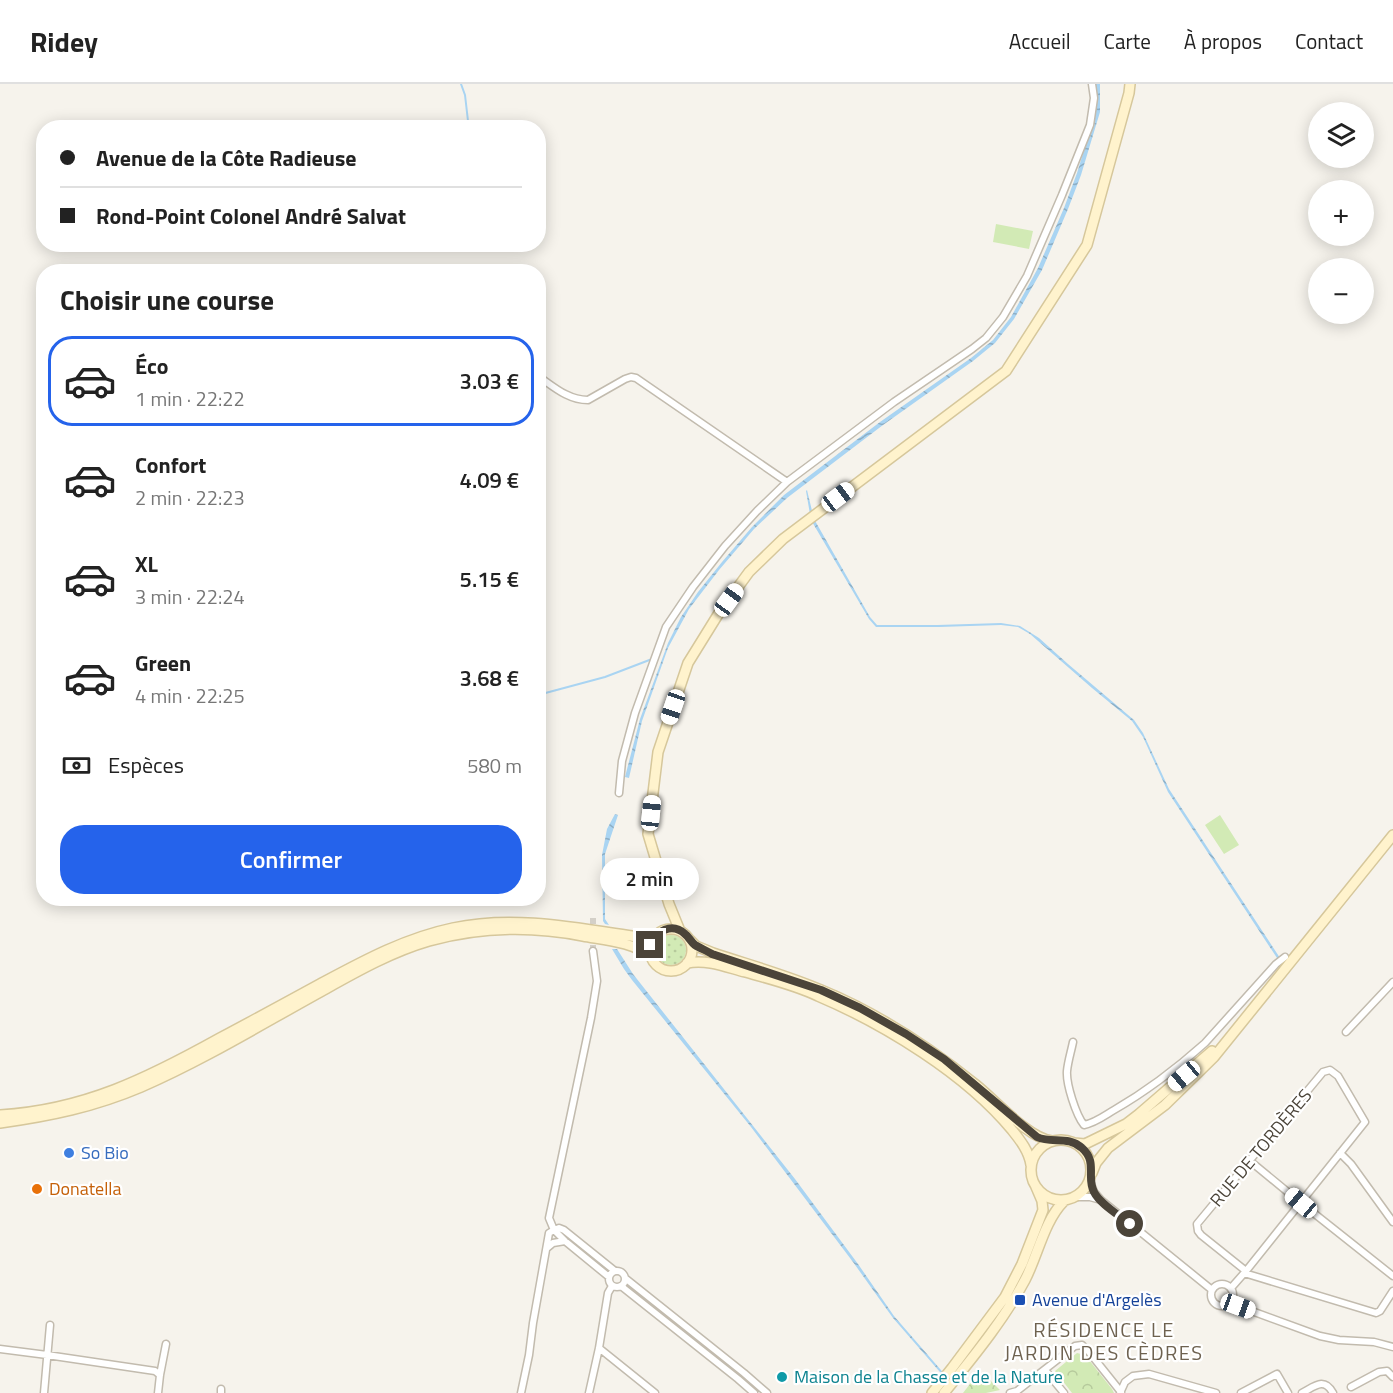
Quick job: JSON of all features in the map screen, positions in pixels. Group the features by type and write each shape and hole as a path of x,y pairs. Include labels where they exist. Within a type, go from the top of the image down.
{"main road":[{"path":"680,931 669,904 648,834 658,752 688,663 719,613 749,572 783,539 1006,371 1087,245 1130,84"},
{"path":"1036,1187 1048,1198 1064,1201 1077,1197 1083,1192 1096,1163 1108,1148 1151,1116 1214,1057 1393,835"},
{"path":"651,957 650,945 670,920 669,904"},
{"path":"0,1115 25,1114 67,1105 135,1082 172,1065 365,960 399,944 454,928 512,922 549,924 638,937 648,937 669,928 680,931 696,946 712,954 821,990 906,1034 944,1059 1027,1130 1044,1140 1085,1144 1126,1124 1199,1063 1244,1020"},
{"path":"0,1123 69,1111 103,1102 140,1087 175,1071 366,967 401,951 456,935 514,929 549,932 616,942 645,952 659,967 670,971 677,970 687,963 714,963 774,980 817,995 857,1014 939,1065 973,1091 1002,1118 1030,1157 1031,1173 1042,1200 1043,1210 1018,1272 1005,1297 932,1393"},
{"path":"687,963 692,952 690,940"},
{"path":"1031,1165 1036,1153 1052,1141"},
{"path":"1074,1143 1088,1155 1091,1177"},
{"path":"944,1393 996,1327 1016,1295 1026,1278 1054,1213 1064,1201"}],"street":[{"path":"619,793 622,761 635,712 666,627 725,546 787,482 894,402 972,349 986,338 1003,317 1027,276 1090,125 1094,98 1092,84"},
{"path":"546,382 560,393 576,399 588,400 625,379 636,378 787,482"},
{"path":"593,951 597,981 591,1018 549,1218 554,1230 609,1277 612,1286"},
{"path":"1073,1042 1067,1073 1074,1105 1084,1125 1092,1124 1152,1086 1195,1052 1285,957"},
{"path":"1346,1032 1393,982"},
{"name":"RUE DE TORDÈRES","path":"1245,1272 1201,1235 1197,1224 1323,1072 1330,1070 1338,1076 1365,1122 1340,1153"},
{"path":"1231,1288 1340,1153 1351,1164 1393,1222"},
{"path":"1250,1161 1393,1276"},
{"path":"1091,1177 1094,1192 1101,1200 1212,1290"},
{"path":"1077,1197 1101,1200"},
{"path":"521,1393 549,1233 559,1228 615,1271 622,1272 625,1278 767,1393"},
{"path":"554,1230 554,1243"},
{"path":"546,1249 554,1243 565,1241"},
{"path":"609,1277 615,1271"},
{"path":"1245,1272 1376,1313 1380,1311 1393,1291"},
{"path":"612,1286 621,1286 625,1278"},
{"path":"1221,1284 1231,1288 1234,1295 1232,1302 1224,1307 1217,1306 1211,1299 1212,1290 1217,1285 1221,1284"},
{"path":"589,1393 608,1293 612,1286"},
{"path":"621,1286 754,1393"},
{"path":"1232,1302 1320,1336 1339,1340 1374,1342 1393,1347"},
{"path":"44,1393 50,1325"},
{"path":"158,1393 166,1344"},
{"path":"1010,1393 1017,1391 1075,1346 1082,1345 1120,1393 1125,1382 1133,1376 1149,1374 1216,1393"},
{"path":"599,1348 655,1393"},
{"path":"0,1349 155,1371 160,1375"},
{"path":"1045,1370 1064,1393"},
{"path":"1351,1387 1379,1372 1387,1371 1393,1377"},
{"path":"1241,1393 1277,1374 1288,1393"},
{"path":"1302,1393 1322,1384 1329,1387 1333,1393"}],"green space":[{"path":"996,224 1033,231 1029,249 993,242"},
{"path":"1220,815 1239,845 1224,854 1205,825"},
{"path":"671,935 682,939 686,950 682,961 671,965 660,961 656,950 660,939"},
{"path":"1077,1353 1085,1355 1114,1393 1072,1393 1055,1371"},
{"path":"985,1375 1000,1390 986,1393 963,1393 973,1380"}],"water":[{"path":"1096,84 1100,84 1100,112 1081,175 1042,270 1014,319 995,343 973,361 883,425 787,498 754,529 719,570 689,609 668,648 642,721 629,778 625,777 640,719 668,643 681,617 722,562 784,495 880,422 971,358 993,340 1011,317 1038,268 1077,173 1096,111"},
{"path":"807,490 814,519 870,617 877,625 1001,623 1020,626 1039,638 1134,720 1143,733 1169,789 1280,958 1281,968 1279,969 1277,958 1168,792 1143,737 1132,721 1030,634 1018,627 1001,625 876,627 869,619 811,520"},
{"path":"615,814 618,815 605,854 605,919 609,925 603,921 602,855 607,829"},
{"path":"612,949 617,949 633,974 795,1179 894,1316 947,1377 946,1379 893,1318 751,1127 632,980"}],"waterway":[{"path":"461,84 465,95 468,120"},
{"path":"546,693 605,677 652,659"}],"tunnel":[{"path":"593,918 593,951"}],"place":[{"name":"So Bio","path":"69,1153"},
{"name":"Donatella","path":"37,1189"},
{"name":"Avenue d'Argelès","path":"1020,1300"},
{"name":"Maison de la Chasse et de la Nature","path":"782,1377"}],"district":[{"name":"RÉSIDENCE LE JARDIN DES CÈDRES","path":"1104,1342"}],"route":[{"path":"650,945 660,932 669,928 675,929 684,933 696,946 712,954 821,990 860,1008 906,1034 944,1059 1037,1137 1052,1141 1067,1140 1082,1148 1091,1164 1090,1181 1094,1192 1130,1224"}]}
